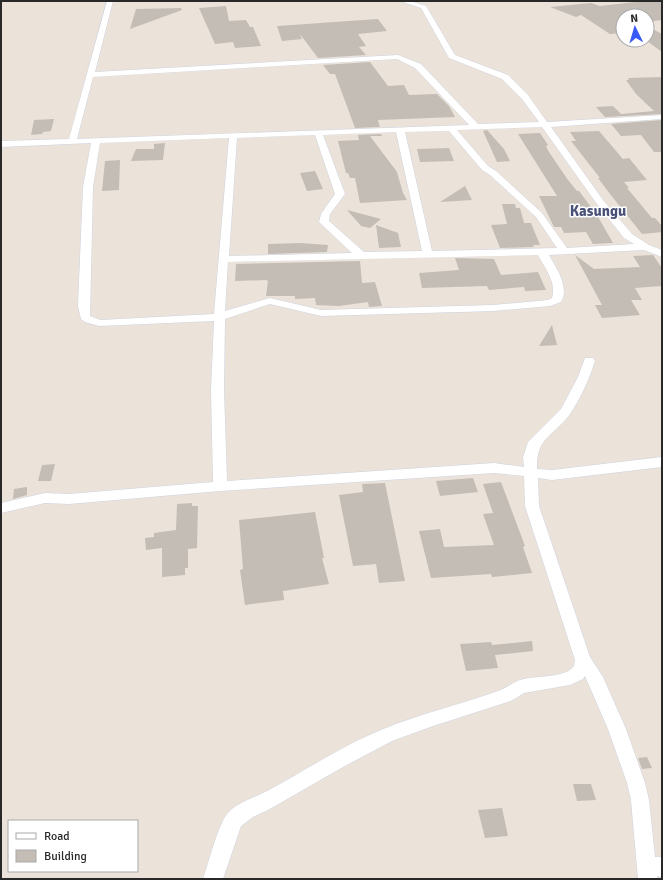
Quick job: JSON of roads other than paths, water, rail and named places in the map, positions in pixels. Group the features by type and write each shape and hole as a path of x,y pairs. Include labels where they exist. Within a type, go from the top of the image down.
{"street":[{"path":"72,142 110,1"},
{"path":"402,1 424,7 452,56 505,77 525,97 604,208 628,236 645,247 662,254"},
{"path":"90,75 398,57 412,62 424,71 476,127"},
{"path":"1,144 544,125 662,117"},
{"path":"451,128 485,168 493,173 539,215 564,251"},
{"path":"400,130 428,255"},
{"path":"318,133 340,194 339,198 333,202 323,216 324,222 362,256"},
{"path":"220,486 217,417 218,356 223,260 233,136"},
{"path":"96,141 88,187 84,306 85,317 99,323 220,317 270,301 320,313 493,308 550,304 557,300 560,295 558,285 542,252"},
{"path":"223,260 239,258 542,252 645,247"},
{"path":"589,361 584,376 566,411 558,421 535,442 530,457 532,506 583,660 596,677 617,729 636,783 652,870"},
{"path":"1,508 46,498 69,499 220,486 494,468 552,475 662,462"},
{"path":"213,879 227,835 234,820 246,811 262,804 337,761 386,736 431,719 504,696 525,685 575,677 582,669 583,660"}],"district":[{"name":"Kasungu","path":"598,211"}]}
